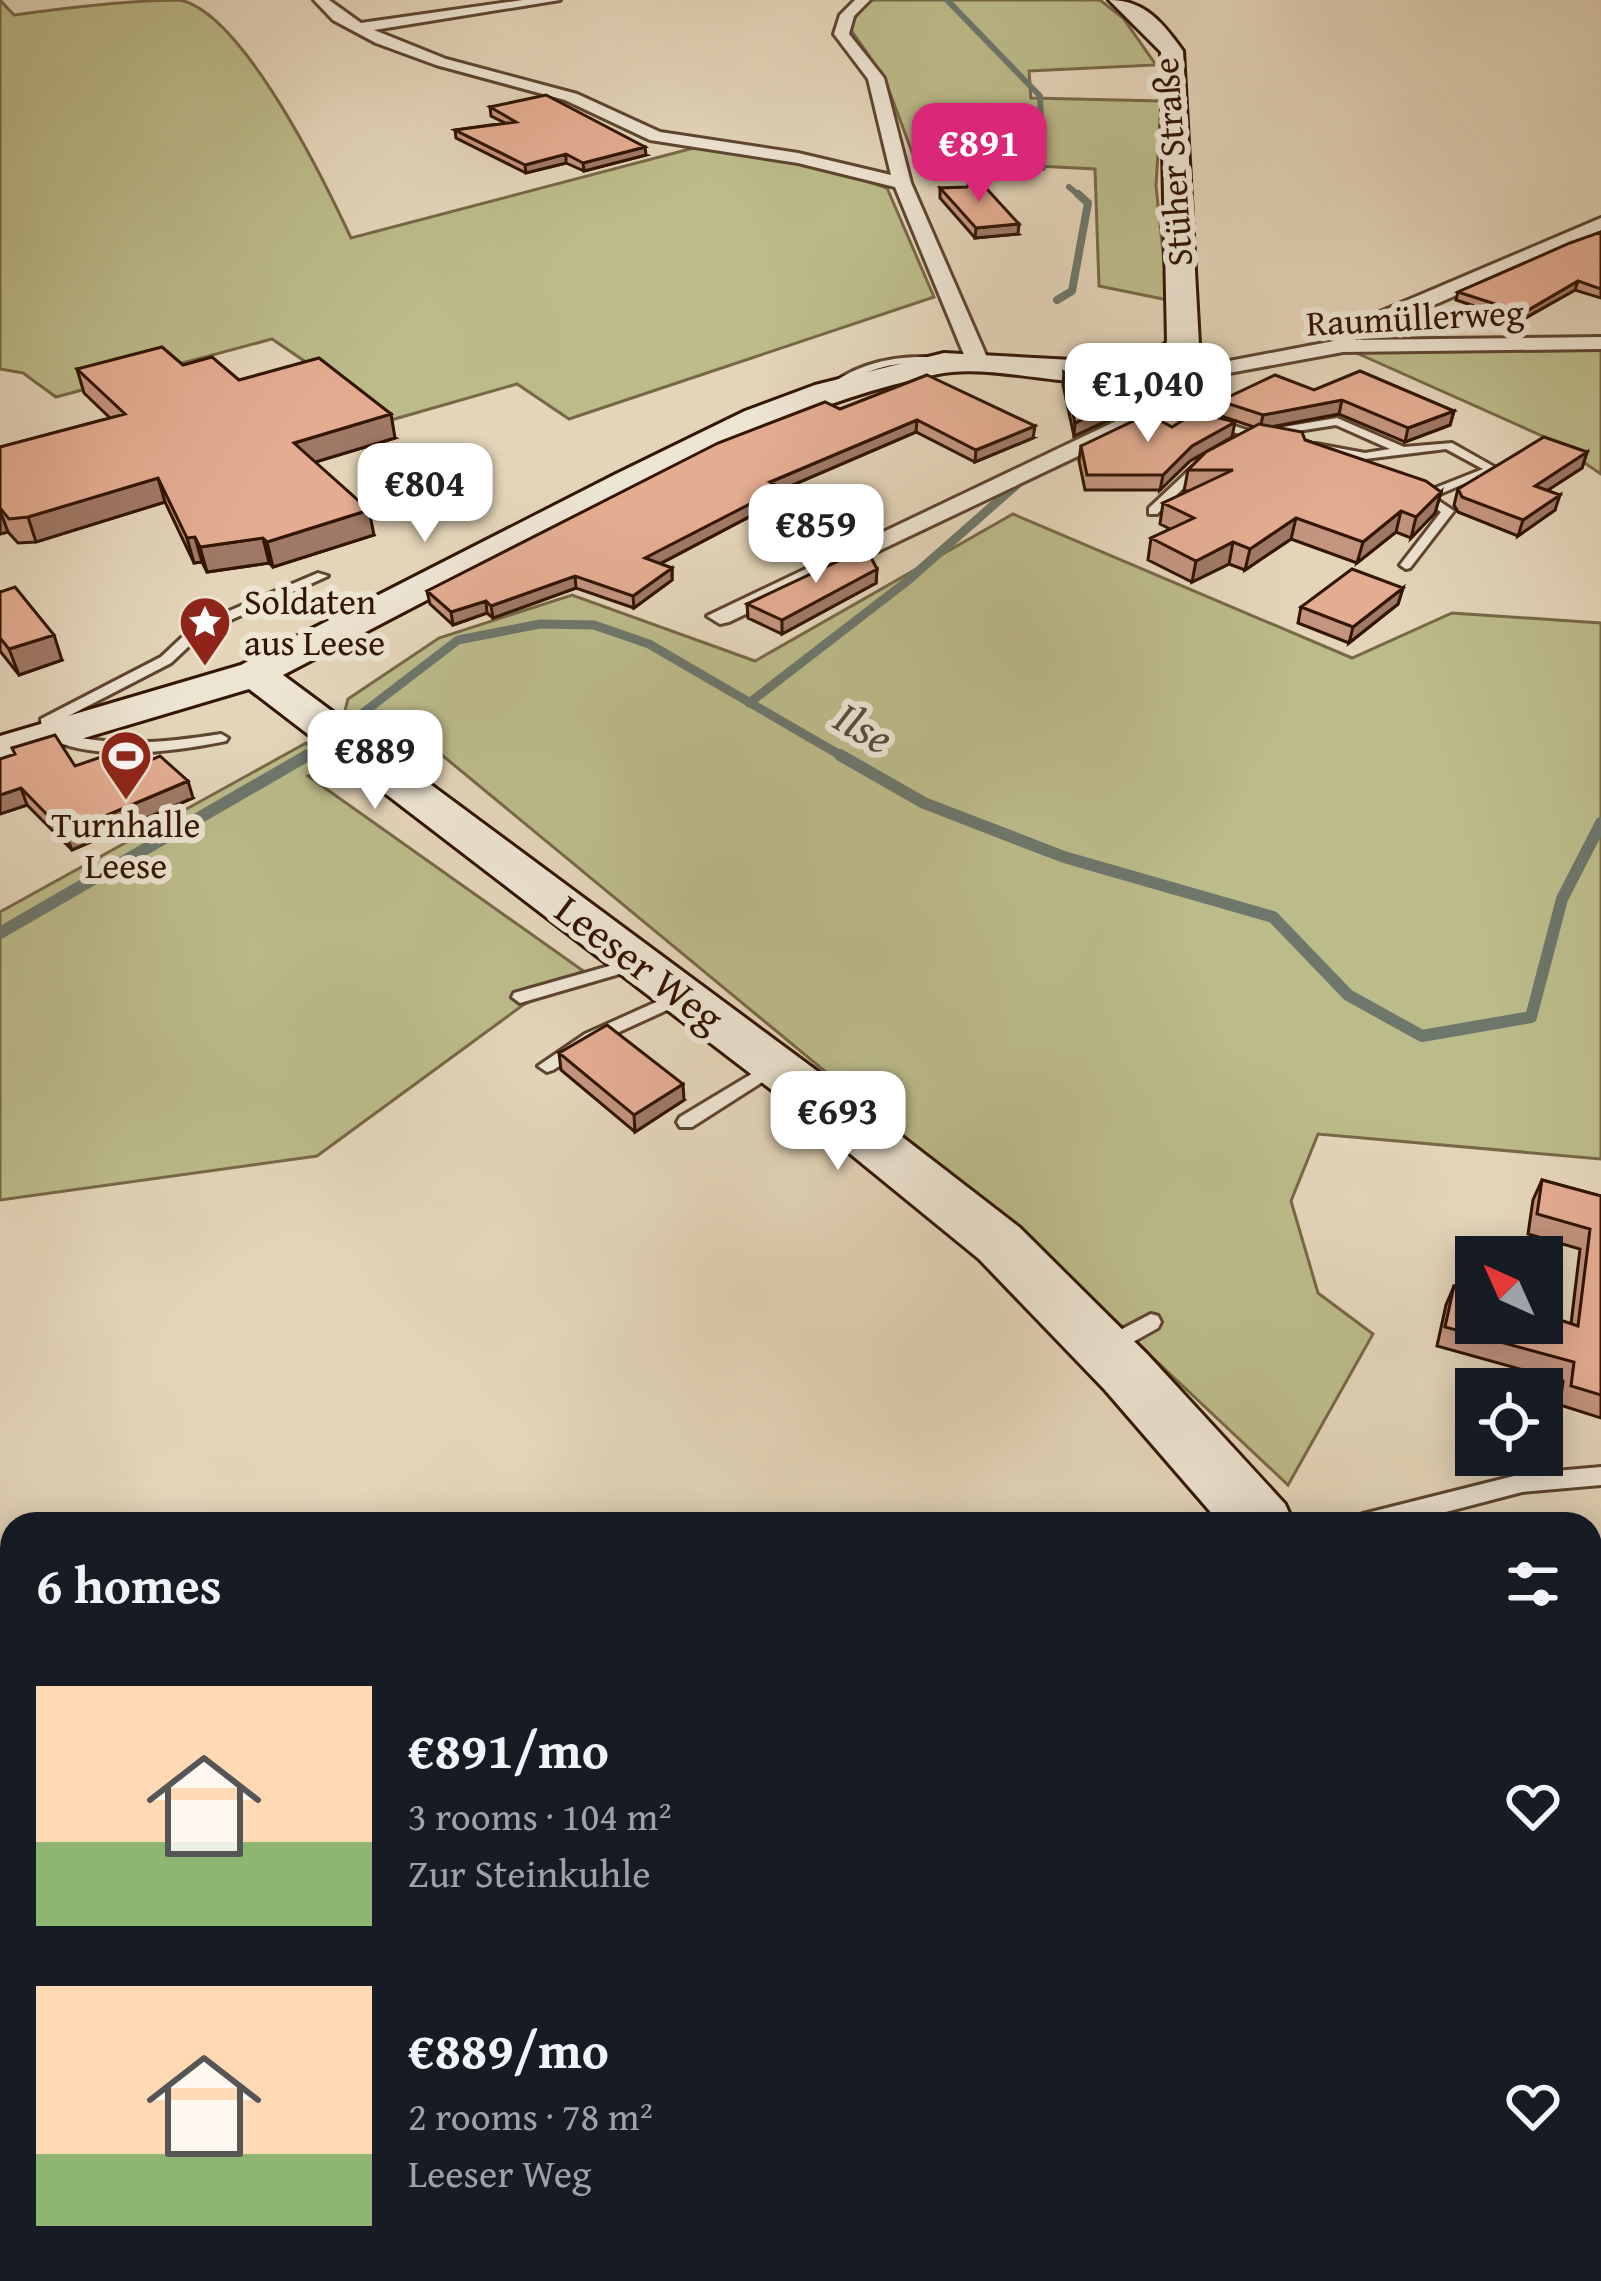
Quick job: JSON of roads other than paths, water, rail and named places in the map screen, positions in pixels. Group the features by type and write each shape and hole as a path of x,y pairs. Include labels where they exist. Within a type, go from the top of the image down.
{"main road":[{"name":"Stüher Straße","path":"1120,0 1152,26 1172,51 1183,344 1161,364"},
{"path":"0,750 256,674 628,481 757,418 826,392 944,363 1091,373 1131,373 1161,364"},
{"name":"Leeser Weg","path":"256,674 775,1066 813,1123 999,1243 1104,1349 1251,1512"}],"street":[{"path":"321,0 338,17 441,62 571,97 656,136 798,158 902,183"},
{"path":"360,28 553,0"},
{"path":"863,0 848,15 841,34 876,78 902,183 978,362"},
{"path":"1343,346 1347,333 1601,224"},
{"name":"Raumüllerweg","path":"1161,364 1229,367 1343,346 1601,343"},
{"path":"720,616 1165,406 1172,391 1161,364"}],"lane":[{"path":"1165,406 1274,443"},
{"path":"1233,446 1252,436 1337,421 1403,451"},
{"path":"1252,436 1365,455 1448,445 1492,469 1427,496"},
{"path":"1296,451 1362,473"},
{"path":"1153,511 1196,467 1214,456"},
{"path":"1405,488 1427,496 1448,512 1406,565"},
{"path":"221,738 149,751 82,746 49,735 48,718 166,660 200,629 322,576"},
{"path":"520,997 639,963"},
{"path":"547,1066 591,1038 682,996"},
{"path":"686,1122 775,1066"},
{"path":"1104,1349 1151,1322"},
{"path":"1410,1512 1522,1483 1601,1476"}],"waterway":[{"path":"947,0 1040,96 1043,168"},
{"path":"1069,187 1081,197"},
{"path":"1057,300 1072,291 1088,203 1078,194"},
{"path":"750,703 906,582 1023,479"},
{"name":"Ilse","path":"308,755 458,640 540,624 594,625 649,644 750,703"},
{"name":"Ilse","path":"750,703 845,758"},
{"name":"Ilse","path":"0,933 308,755"},
{"name":"Ilse","path":"304,758 308,755"},
{"name":"Ilse","path":"840,755 924,803 1064,857 1273,917 1348,995 1422,1036 1531,1017 1562,899 1601,823"}],"place":[{"name":"Soldaten aus Leese","path":"205,668"},
{"name":"Turnhalle Leese","path":"126,802"}]}
